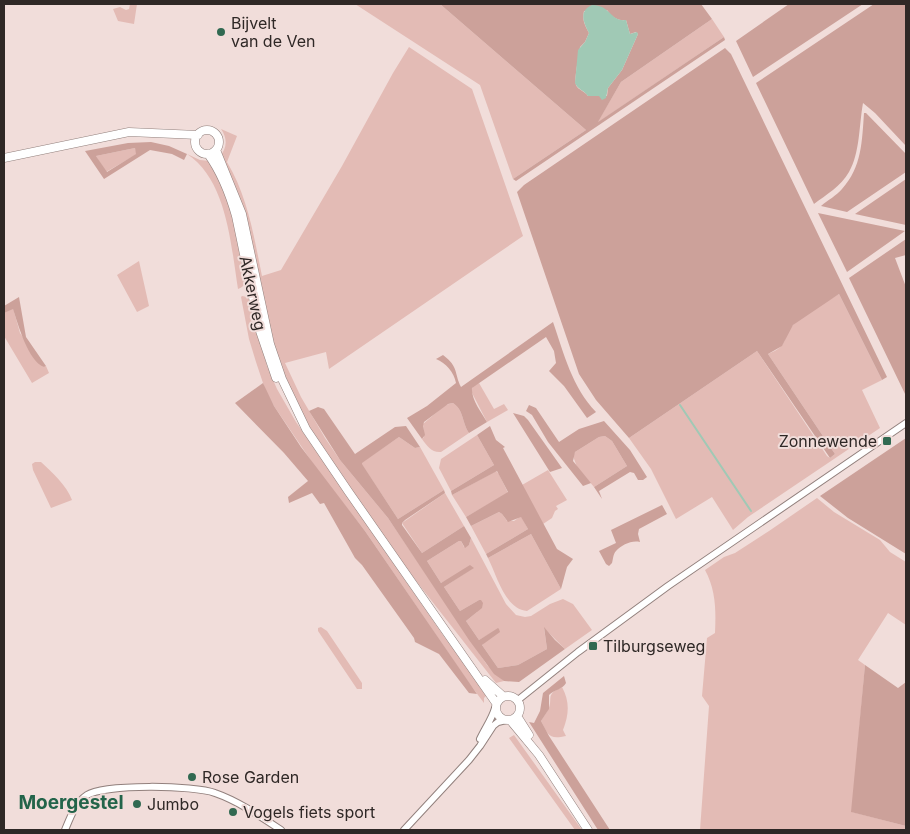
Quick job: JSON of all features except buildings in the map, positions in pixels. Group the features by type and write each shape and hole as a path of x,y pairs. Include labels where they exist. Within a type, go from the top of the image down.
{"main road":[{"path":"4,157 130,132 198,135 206,130 215,133 219,139 216,150 208,154 201,152 195,144 172,135"},
{"path":"195,144 198,135"},
{"name":"Akkerweg","path":"216,150 242,214 254,289"},
{"name":"Akkerweg","path":"208,154 223,183 236,216 254,289 275,361 306,428 467,660 489,685 503,696"},
{"name":"Akkerweg","path":"467,660 496,705"},
{"path":"511,719 520,708 518,700 510,696 503,696 496,705 498,716 511,719 540,754 588,830"}],"street":[{"path":"518,700 578,652 668,586 906,423"},
{"path":"477,750 487,724 493,716 496,705"},
{"path":"404,830 477,750 493,726 498,722 511,719"},
{"path":"64,830 77,806 88,794 94,792 127,788 200,788 229,799 281,830"}],"shaded area":[{"path":"130,4 137,4 134,24 118,21 113,9 120,7 126,10 129,9"},
{"path":"355,4 440,4 586,130 513,179 480,85"},
{"path":"440,4 701,4 712,19 621,82 598,122 724,37 725,40 516,181 513,179 586,130","holes":["607,10 613,17 626,20 630,34 636,32 638,34 622,70 608,88 607,96 588,96 576,85 580,47 585,42 589,33 583,14 584,11"]},
{"path":"789,4 863,4 753,77 736,41"},
{"path":"874,4 906,4 906,146 863,103 853,164 846,177 838,186 814,204 756,83"},
{"path":"592,5 603,8 621,20 626,20 630,34 637,32 638,34 622,70 608,88 606,98 602,100 599,96 588,96 575,83 578,50 585,42 589,33 583,18 585,10"},
{"path":"712,19 724,37 597,123 621,82"},
{"path":"409,47 472,89 523,236 329,369 326,352 285,363 301,397 340,460 388,518 487,665 504,681 496,683 402,563 325,453 307,424 280,372 219,157 224,151 226,144 225,136 221,129 237,136 227,162 245,203 262,276 281,270"},
{"path":"725,48 731,54 887,377 882,380 839,294 793,325 782,346 768,354 835,454 830,458 757,351 629,438 596,400 579,374 517,192 524,185"},
{"path":"864,113 906,154 906,172 847,212 821,206 840,191 854,172 860,153"},
{"path":"151,142 169,146 187,154 184,160 172,154 150,150 104,179 85,151 128,143","holes":["135,148 136,154 107,172 96,156"]},
{"path":"135,148 137,154 106,172 96,156"},
{"path":"187,154 200,160 210,161 230,201 246,280 244,286 238,289 229,234 219,197 211,180 200,165"},
{"path":"906,179 906,225 855,214"},
{"path":"818,213 905,231 847,272"},
{"path":"906,239 906,255 895,258 906,287 906,396 849,278"},
{"path":"139,261 149,306 137,312 117,275"},
{"path":"839,294 882,380 862,390 880,428 748,517 733,530 712,497 676,519 651,469 629,438 757,351 827,456 830,458 835,454 768,354 783,344 789,329 797,321"},
{"path":"242,296 247,297 250,301 267,366 277,389 296,422 445,638 488,694 484,698 484,703 365,531 318,471 274,406 265,389 249,339"},
{"path":"19,297 26,337 46,366 44,367 33,358 28,350 13,309 4,313 4,306"},
{"path":"13,308 20,333 44,367 46,366 49,373 32,383 4,336 4,313"},
{"path":"553,322 575,381 596,412 587,418 564,386 549,371 556,363 554,351 546,337 472,388 475,401 487,422 469,433 457,406 453,403 448,404 424,422 425,435 422,439 407,418 427,406 456,383 449,368 436,359 443,355 452,363 461,387"},
{"path":"263,383 274,406 301,447 365,531 477,694 469,693 439,654 415,642 362,565 355,558 324,503 320,504 312,493 289,503 288,497 308,481 284,453 235,403"},
{"path":"479,383 494,409 504,404 508,410 487,422 471,391 473,386"},
{"path":"453,403 459,409 469,433 441,452 432,450 422,439 424,437 423,424 445,405"},
{"path":"529,405 536,408 559,442 579,429 604,421 630,450 647,477 643,480 638,480 634,473 630,472 599,491 602,499 594,487 627,466 612,441 605,436 599,437 575,452 573,461 591,483 583,486 548,442 532,415 526,411"},
{"path":"318,407 324,409 355,454 395,427 406,426 420,447 415,448 399,437 362,464 398,519 444,490 445,493 405,520 402,525 422,553 464,526 471,538 469,545 465,548 461,541 459,541 427,561 441,583 470,565 474,568 444,587 460,611 479,600 483,603 482,608 466,621 479,640 499,629 500,632 482,645 498,668 518,665 547,649 544,627 565,649 519,682 504,681 494,674 469,640 388,518 340,460 309,411"},
{"path":"513,413 524,416 528,420 562,468 550,472"},
{"path":"490,426 496,440 505,447 503,448 557,549 573,559 567,567 561,589 531,534 488,558 486,554 528,529 521,517 508,522 499,512 471,526 466,517 508,492 497,471 452,495 451,491 494,465 477,435"},
{"path":"477,435 494,465 451,491 439,468 441,459"},
{"path":"605,436 612,441 627,466 594,487 577,467 573,456 575,452 599,437"},
{"path":"399,437 415,448 420,447 444,490 398,519 361,463"},
{"path":"906,438 906,554 848,518 820,496"},
{"path":"41,462 63,484 72,500 51,508 33,470 32,464"},
{"path":"548,470 567,500 556,506 558,509 552,518 543,524 522,485"},
{"path":"496,471 508,493 466,517 452,495"},
{"path":"445,493 464,526 422,553 402,523"},
{"path":"817,498 834,512 880,540 890,552 906,562 906,625 888,613 858,660 865,665 852,812 906,826 906,830 700,830 709,706 702,696 707,638 715,633 713,593 705,570 724,557 735,553"},
{"path":"662,505 667,514 639,529 640,542 630,542 621,547 615,552 612,563 609,566 606,564 599,551 616,543 611,530"},
{"path":"499,512 507,521 514,521 521,516 528,529 486,554 471,526"},
{"path":"531,534 561,589 527,611 519,609 507,598 488,558"},
{"path":"471,538 506,604 516,615 531,616 550,604 563,599 573,604 592,630 565,649 544,628 547,649 518,665 498,668 482,645 498,629 479,640 466,621 477,612 479,600 460,611 444,587 473,568 441,583 427,561 459,541 461,541 464,547 469,545"},
{"path":"321,627 327,631 362,683 362,689 357,689 318,631 318,628"},
{"path":"865,665 898,688 906,682 906,826 851,812"},
{"path":"564,676 566,683 563,687 549,695 549,709 541,721 610,830 598,830 529,722 534,723 540,711 543,693"},
{"path":"562,687 567,703 563,730 566,736 552,737 541,721 550,706 551,695"},
{"path":"514,735 582,830 575,830 509,738"}],"waterway":[{"path":"680,405 751,511"}],"place":[{"name":"Bijvelt van de Ven","path":"221,32"},
{"name":"Zonnewende","path":"887,441"},
{"name":"Tilburgseweg","path":"593,646"},
{"name":"Rose Garden","path":"192,777"},
{"name":"Jumbo","path":"137,804"},
{"name":"Vogels fiets sport","path":"233,812"}],"district":[{"name":"Moergestel","path":"71,802"}]}
